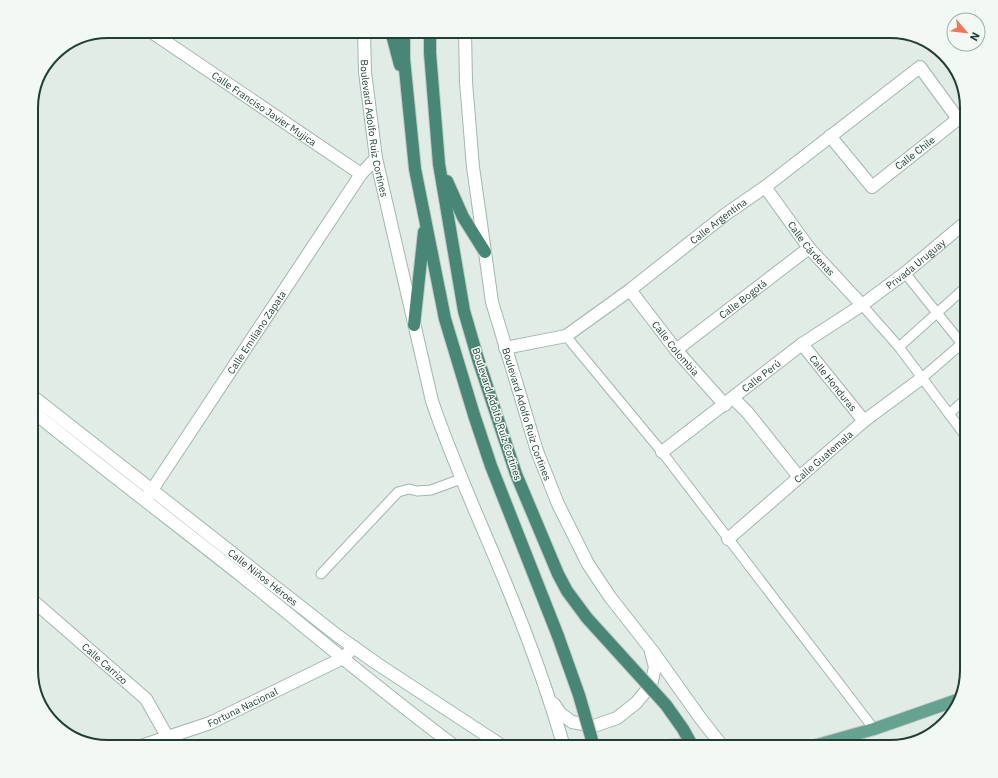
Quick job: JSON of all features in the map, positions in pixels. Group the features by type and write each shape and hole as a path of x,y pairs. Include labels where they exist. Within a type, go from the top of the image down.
{"highway":[{"path":"393,38 408,95"},
{"name":"Boulevard Adolfo Ruíz Cortines","path":"404,38 404,59 415,169 445,318 491,466 558,636 579,695 592,740"},
{"name":"Boulevard Adolfo Ruíz Cortines","path":"430,38 439,164 464,311 491,400 516,474 550,558 568,591 587,618 666,705 690,740"},
{"path":"439,164 463,217 484,252"},
{"path":"414,325 425,221"}],"main road":[{"path":"834,740 953,701"}],"street":[{"name":"Calle Franciso Javier Mujica","path":"160,38 361,174"},
{"name":"Boulevard Adolfo Ruiz Cortines","path":"364,38 365,72 376,158 432,401 445,440 506,584 548,694 562,740"},
{"name":"Boulevard Adolfo Ruiz Cortines","path":"465,38 466,82 473,168 492,302 537,452 558,504 588,564 610,597 654,653 718,740"},
{"name":"Calle Argentina","path":"505,348 566,336 630,290 726,214 765,187 920,67 958,119"},
{"name":"Calle Chile","path":"830,136 872,187 958,119"},
{"path":"361,174 376,158"},
{"name":"Calle Emiliano Zapata","path":"144,501 361,174"},
{"name":"Calle Cárdenas","path":"765,187 809,248 862,305"},
{"name":"Privada Uruguay","path":"862,305 905,273 960,227"},
{"name":"Calle Bogotá","path":"676,350 809,248"},
{"name":"Calle Colombia","path":"630,290 676,350 729,402 748,412 799,477"},
{"name":"Calle Perú","path":"662,452 729,402 748,385 802,344 862,305"},
{"name":"Calle Honduras","path":"802,344 864,421"},
{"name":"Calle Guatemala","path":"728,539 864,421 922,378"},
{"name":"Calle Niños Héroes","path":"38,400 263,578 354,647 494,740"},
{"name":"Calle Niños Héroes","path":"38,416 447,740"},
{"name":"Calle Carrizo","path":"38,605 146,700 168,738"},
{"path":"548,694 560,713 572,722 594,726 617,718 636,703 651,685 655,668 652,654 633,627"},
{"name":"Fortuna Nacional","path":"161,740 210,723 343,658 354,647"}],"lane":[{"path":"905,273 937,313 960,337"},
{"path":"899,347 960,292"},
{"path":"862,305 899,347 960,429"},
{"path":"566,336 662,452 874,728"},
{"path":"922,378 960,346"},
{"path":"949,414 960,404"},
{"path":"321,574 398,492 409,488 417,491 431,490 461,479"}]}
